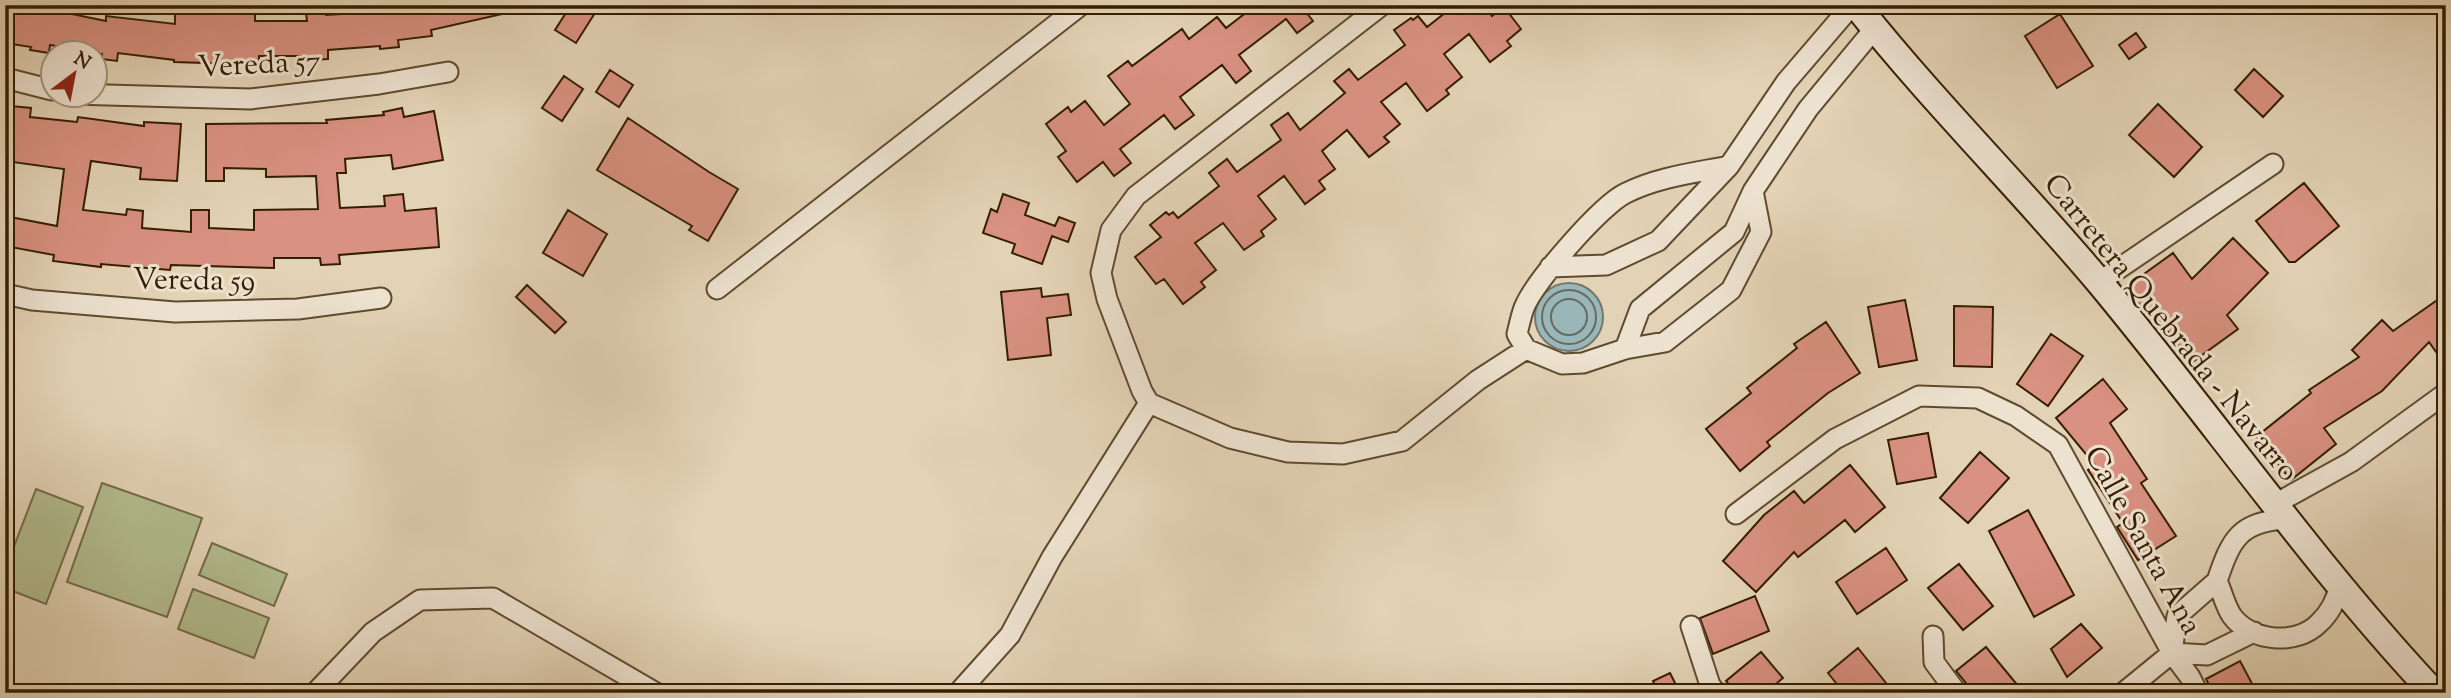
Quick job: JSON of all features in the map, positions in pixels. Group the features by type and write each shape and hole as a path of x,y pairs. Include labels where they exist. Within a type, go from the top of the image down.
{"street":[{"path":"717,289 1081,5"},
{"path":"1382,5 1136,196 1111,230 1101,272 1107,299 1142,391 1149,403 1230,438 1288,452 1343,454 1402,441 1478,380 1526,349"},
{"path":"1550,267 1606,265 1658,241 1729,166 1786,82 1854,5"},
{"name":"Carretera Quebrada - Navarro","path":"1854,5 2099,282 2340,586 2434,693"},
{"path":"1625,349 1640,309 1734,232 1753,191 1808,109 1875,28"},
{"name":"Vereda 57","path":"108,95 250,99 379,84 448,72"},
{"path":"5,78 38,86"},
{"path":"2099,282 2273,164"},
{"path":"1729,166 1662,179 1623,194 1593,221 1550,267 1524,307 1517,334 1526,349 1562,364 1583,363 1625,349 1665,342 1731,290 1761,232 1753,191"},
{"name":"Vereda 59","path":"5,294 32,300 175,312 298,309 381,298"},
{"path":"2172,653 2177,616 2217,581 2227,549 2242,532 2281,512 2446,393"},
{"name":"Calle Santa Ana","path":"1735,514 1835,439 1908,401 1919,396 1978,397 2016,416 2058,445 2172,653 2198,693"},
{"path":"958,693 1010,635 1052,557 1149,403"},
{"path":"2217,581 2232,616 2254,632 2273,638 2296,637 2317,626 2332,608 2340,586"},
{"path":"315,693 373,632 420,600 493,598 656,693"},
{"path":"1691,626 1710,685 1716,693"},
{"path":"2123,693 2172,653 2207,655 2254,632"},
{"path":"1933,636 1934,662 1957,693"}],"green space":[{"path":"102,483 202,518 167,617 67,582"},
{"path":"36,489 83,507 46,604 5,588 5,570"},
{"path":"212,543 287,574 274,606 199,575"},
{"path":"193,589 269,618 254,658 178,629"}],"water":[{"path":"1569,283 1582,286 1593,293 1600,304 1603,317 1600,330 1593,341 1582,348 1569,351 1556,348 1545,341 1538,330 1535,317 1538,304 1545,293 1556,286"}],"building":[{"path":"5,5 58,5 57,11 106,21 106,16 175,24 175,5 255,7 255,21 307,21 305,5 325,5 326,15 375,12 374,5 510,5 511,12 431,30 432,36 398,40 399,47 328,50 328,59 310,60 309,56 259,56 259,65 174,62 118,53 117,61 108,60 108,38 38,38 38,51 30,50 31,47 5,43"},
{"path":"571,5 600,5 576,43 555,30"},
{"path":"1256,5 1304,5 1302,7 1313,21 1297,33 1286,19 1239,55 1251,71 1236,83 1222,65 1180,97 1194,115 1175,129 1164,115 1120,149 1131,163 1114,176 1103,162 1077,182 1058,157 1066,151 1046,124 1068,107 1071,112 1085,101 1104,125 1130,104 1108,76 1128,61 1132,66 1182,29 1189,39 1217,17 1226,28"},
{"path":"1455,5 1484,5 1492,16 1504,7 1521,29 1507,41 1511,46 1490,62 1469,34 1444,54 1462,77 1446,90 1449,94 1427,111 1406,83 1381,102 1400,124 1384,137 1389,142 1369,157 1347,130 1322,151 1335,169 1319,181 1325,189 1305,204 1284,176 1258,196 1276,219 1261,231 1264,236 1244,250 1223,223 1195,243 1216,270 1201,282 1205,287 1183,304 1164,279 1156,284 1135,257 1161,237 1150,225 1166,212 1169,215 1173,212 1178,218 1219,186 1209,173 1227,159 1237,172 1281,140 1271,125 1288,113 1300,130 1345,93 1334,81 1349,69 1358,80 1405,45 1394,30 1418,16 1427,27"},
{"path":"2060,14 2093,66 2057,88 2025,36"},
{"path":"2136,33 2146,47 2129,59 2119,45"},
{"path":"2254,69 2283,96 2263,117 2235,90"},
{"path":"610,70 633,85 619,107 596,92"},
{"path":"564,76 583,89 562,121 542,108"},
{"path":"2158,104 2202,147 2174,177 2129,135"},
{"path":"11,106 31,108 30,117 77,122 78,117 144,126 144,122 181,124 177,181 140,179 141,168 91,161 83,210 126,215 127,209 143,211 142,228 191,232 191,210 209,210 209,228 254,230 254,210 318,209 316,176 266,177 266,169 224,168 224,181 206,181 206,124 327,123 326,120 384,115 383,112 402,108 404,117 434,111 443,160 393,169 391,155 345,159 346,173 337,173 340,208 385,206 384,196 403,194 405,211 436,208 439,247 339,255 340,264 321,265 320,258 274,258 274,268 171,265 170,270 101,264 101,267 53,261 54,255 5,246 5,216 57,226 64,169 5,161"},
{"path":"628,118 738,189 708,241 689,230 692,226 597,170"},
{"path":"2304,183 2339,226 2295,262 2289,262 2256,221"},
{"path":"1003,194 1029,203 1025,215 1055,226 1059,217 1075,223 1068,242 1052,236 1042,264 1012,253 1015,244 983,233 991,209 997,212"},
{"path":"568,210 607,234 583,276 543,253"},
{"path":"2233,238 2268,273 2227,315 2238,329 2191,363 2154,313 2149,317 2126,287 2173,253 2192,279"},
{"path":"527,285 566,322 555,333 516,297"},
{"path":"1041,288 1042,297 1068,294 1071,315 1047,318 1051,355 1008,360 1001,292"},
{"path":"2446,294 2446,366 2429,342 2382,391 2324,428 2336,444 2291,480 2256,437 2311,393 2309,390 2359,357 2352,350 2382,320 2393,331"},
{"path":"1905,300 1917,360 1879,367 1868,307"},
{"path":"1954,306 1993,307 1992,367 1954,366"},
{"path":"1826,322 1860,373 1828,393 1767,442 1770,446 1740,471 1706,429 1751,393 1747,388 1797,348 1794,344"},
{"path":"2051,334 2083,356 2048,406 2017,384"},
{"path":"2103,379 2127,409 2110,423 2147,479 2141,483 2176,536 2138,560 2117,527 2123,523 2088,470 2095,465 2056,418"},
{"path":"1928,433 1936,477 1897,484 1888,440"},
{"path":"1980,452 2009,478 1968,523 1940,498"},
{"path":"1850,465 1885,507 1855,532 1845,520 1798,557 1794,552 1756,592 1723,561 1764,515 1794,491 1804,503"},
{"path":"2028,510 2074,595 2034,617 1989,531"},
{"path":"1886,548 1907,580 1857,614 1836,582"},
{"path":"1959,564 1993,606 1963,630 1928,588"},
{"path":"1755,596 1769,631 1713,654 1700,618"},
{"path":"2081,624 2102,648 2067,677 2051,649"},
{"path":"1986,647 2024,693 1974,693 1956,671"},
{"path":"1858,648 1894,693 1844,693 1828,673"},
{"path":"1761,652 1783,678 1765,693 1736,693 1726,681"},
{"path":"2240,661 2257,693 2213,693 2206,679"},
{"path":"1670,673 1680,693 1658,693 1653,681"}]}
